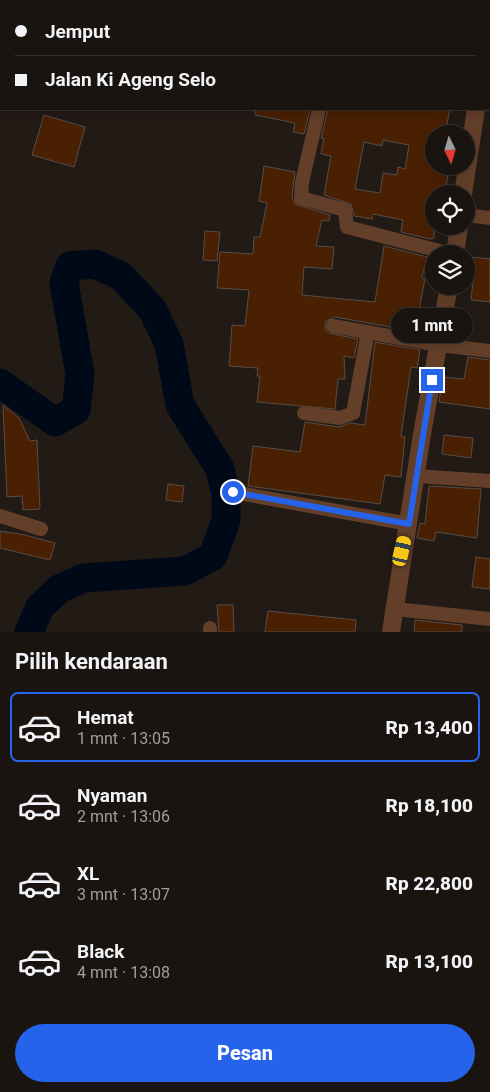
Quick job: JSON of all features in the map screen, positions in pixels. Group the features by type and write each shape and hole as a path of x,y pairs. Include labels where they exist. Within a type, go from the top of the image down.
{"street":[{"path":"319,110 302,182 301,198 345,210 347,226 425,247"},
{"path":"465,185 476,110"},
{"path":"475,216 490,218"},
{"path":"391,632 447,295"},
{"path":"333,326 438,345 490,350"},
{"path":"304,413 340,418 353,413 368,332"},
{"path":"416,476 490,481"},
{"path":"233,492 409,524"},
{"path":"0,516 41,529"},
{"path":"395,609 490,619"}],"building":[{"path":"255,110 310,110 304,134 293,132 295,123 255,115"},
{"path":"328,110 450,110 447,125 425,125 425,175 448,175 446,185 425,185 425,235 434,235 434,238 430,239 401,232 403,220 373,214 372,219 354,216 351,204 324,195 331,156 321,154 324,138 321,138","holes":["383,140 409,145 405,169 398,167 397,175 383,173 380,193 355,189 364,142 382,146"]},
{"path":"44,115 85,127 74,167 32,155"},
{"path":"264,166 295,172 292,197 295,204 330,215 329,221 322,220 316,246 334,247 332,269 304,267 302,295 375,302 384,246 425,256 422,278 425,279 417,320 426,322 424,333 335,317 326,321 325,328 328,333 358,339 354,358 344,356 345,379 338,379 335,409 257,402 260,376 257,376 258,368 229,366 232,325 245,326 249,290 217,288 220,252 253,254 254,237 260,237 267,203 259,201"},
{"path":"205,231 220,232 217,261 203,260"},
{"path":"475,257 490,259 490,302 471,300 472,295 475,295"},
{"path":"375,342 420,350 417,368 411,367 401,436 405,437 401,477 385,475 380,504 248,486 253,446 300,452 305,422 339,427 351,423 365,425"},
{"path":"468,357 490,360 490,409 439,402 443,377 464,379"},
{"path":"3,405 19,418 30,441 37,440 40,509 23,510 22,496 7,497"},
{"path":"444,435 473,438 471,458 442,454"},
{"path":"168,484 184,486 182,502 166,500"},
{"path":"429,486 481,489 477,538 436,532 434,541 417,538 420,523 425,524"},
{"path":"0,531 55,543 50,560 0,548"},
{"path":"476,557 490,559 490,589 472,587"},
{"path":"217,605 233,605 234,632 219,632"},
{"path":"268,611 356,620 355,632 265,632"},
{"path":"415,620 462,625 462,632 414,632"}],"waterway":[{"path":"0,383 55,422 76,410 80,374 64,283 70,266 95,264 121,276 152,309 169,344 180,405 220,469 226,494 226,520 213,556 185,571 84,578 59,589 40,607 29,632"}],"route":[{"path":"233,492 409,524 432,380"}]}
